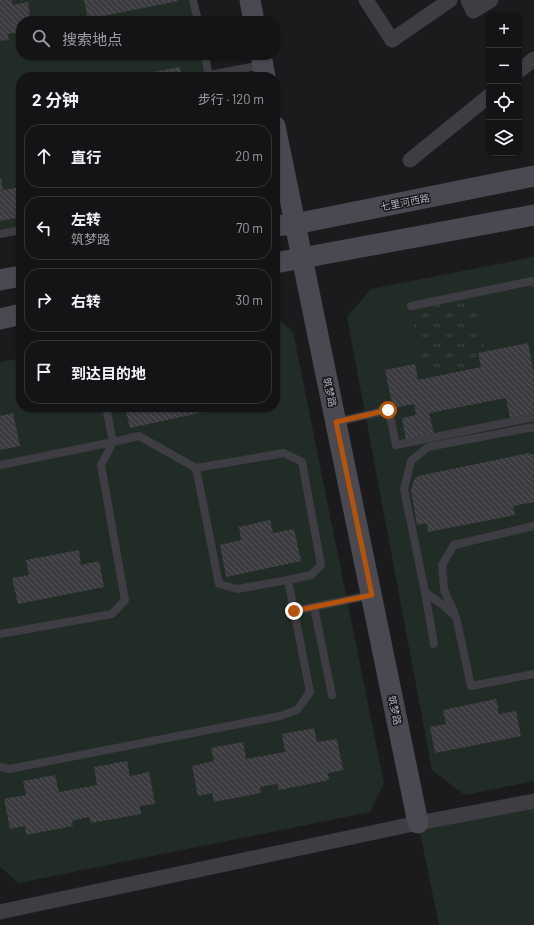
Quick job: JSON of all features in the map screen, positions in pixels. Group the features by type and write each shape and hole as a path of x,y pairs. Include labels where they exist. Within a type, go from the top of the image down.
{"street":[{"path":"250,0 253,16"},
{"path":"366,0 392,40 450,0"},
{"path":"468,0 474,11 491,0"},
{"path":"522,69 534,59"},
{"path":"410,160 486,98"},
{"name":"筑梦路","path":"280,176 285,225 303,258 418,823"},
{"name":"七里河西路","path":"285,225 534,176"},
{"path":"280,262 534,215"},
{"path":"0,280 16,277"},
{"path":"0,319 16,315"},
{"path":"0,912 418,823 534,801"}],"lane":[{"path":"193,0 197,16"},
{"path":"206,60 208,72"},
{"path":"231,72 263,66"},
{"path":"0,234 16,231"},
{"path":"411,306 532,281 534,283"},
{"path":"336,422 388,410 396,445 534,417"},
{"path":"0,634 112,614 125,600 101,465 113,442 107,412"},
{"path":"434,644 404,489 411,461 428,447 534,427"},
{"path":"0,465 139,436 196,468 284,453 302,462 321,566 311,575 288,580 237,589 219,584 196,468"},
{"path":"534,526 454,545 442,565 444,590 456,616 471,686 534,674"},
{"path":"0,767 9,769 280,716 297,710 310,692 288,580"},
{"path":"425,592 456,616"},
{"path":"294,611 372,595"},
{"path":"314,607 332,695"}],"green space":[{"path":"0,0 193,0 197,16 16,16 16,60 206,60 208,72 16,72 16,231 0,234"},
{"path":"534,257 534,781 465,795 432,770 347,317 371,289"},
{"path":"474,293 485,352 478,354 481,367 440,376 421,360 411,306"},
{"path":"280,320 293,332 384,783 370,812 19,883 0,867 0,362 16,359 16,412 280,412"},
{"path":"534,801 534,925 439,925 418,823"}],"building":[{"path":"0,0 12,0 13,5 28,2 30,16 16,16 16,33 8,34 9,40 0,41"},
{"path":"84,0 178,0 103,16 87,16"},
{"path":"180,67 181,72 153,72"},
{"path":"1,178 3,190 16,188 16,218 0,221"},
{"path":"528,343 534,374 534,413 510,418 506,398 429,413 434,434 406,440 402,418 416,415 414,404 393,408 385,370 415,364 418,380 481,367 478,353"},
{"path":"126,412 204,412 130,428"},
{"path":"13,413 20,446 0,450 0,416"},
{"path":"529,453 534,455 534,502 513,506 515,515 428,532 427,523 417,525 411,490 414,480 418,476"},
{"path":"270,520 273,533 294,529 301,561 226,577 220,545 241,540 239,527"},
{"path":"79,550 81,565 99,561 104,587 18,604 12,578 29,575 26,560"},
{"path":"496,699 499,714 516,711 521,736 435,753 430,727 446,724 443,710"},
{"path":"314,728 317,742 337,739 343,770 328,773 329,780 279,790 277,784 260,787 261,793 214,802 212,793 198,796 192,766 214,761 211,748 243,742 246,759 285,752 282,734"},
{"path":"127,761 130,776 149,772 155,804 140,806 141,814 91,823 89,817 72,821 73,826 26,835 25,826 10,829 4,799 26,795 23,781 55,775 59,792 97,785 94,767"}],"route":[{"path":"294,611 372,595 336,422 388,410"}]}
